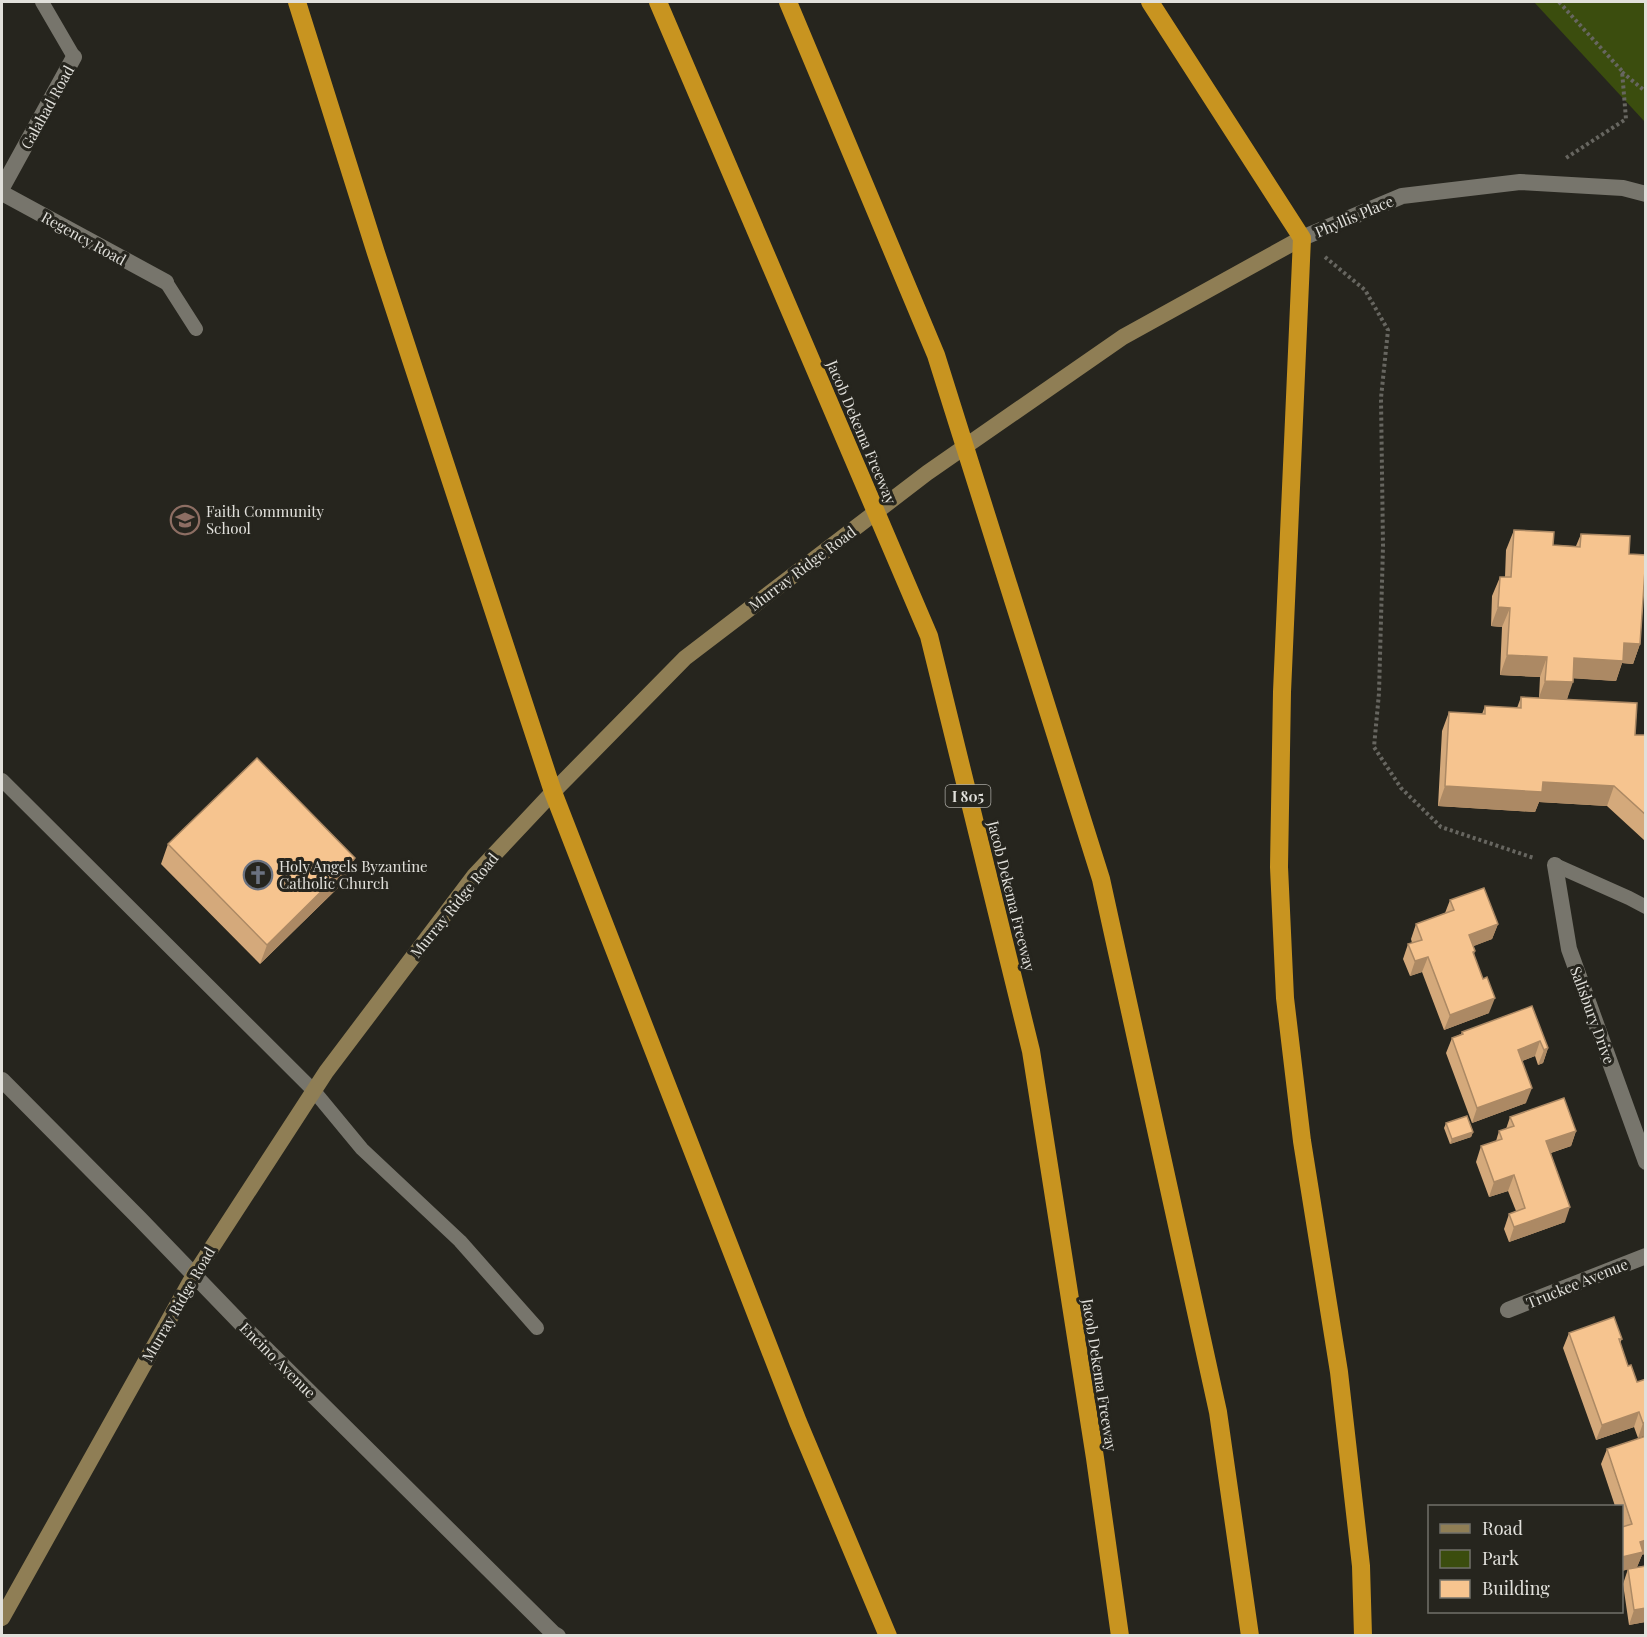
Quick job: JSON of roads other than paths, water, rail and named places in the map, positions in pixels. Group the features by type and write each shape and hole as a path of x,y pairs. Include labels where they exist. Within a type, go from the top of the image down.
{"highway":[{"path":"297,2 376,253 553,792 794,1411 888,1635"},
{"name":"Jacob Dekema Freeway","path":"658,2 929,636 1031,1051 1095,1458 1120,1635"},
{"path":"788,2 936,355 1101,879 1218,1412 1250,1635"},
{"path":"1150,2 1302,238 1282,692 1279,867 1285,998 1302,1141 1339,1372 1360,1566 1363,1635"}],"main road":[{"name":"Phyllis Place","path":"1123,337 1302,238"},
{"name":"Murray Ridge Road","path":"2,1618 194,1275 326,1072 474,876 685,658 927,473 1123,337"}],"street":[{"name":"Galahad Road","path":"2,188 74,57"},
{"name":"Phyllis Place","path":"1302,238 1402,196 1520,182 1623,188 1646,194"},
{"name":"Regency Road","path":"2,193 166,282"},
{"name":"Salisbury Drive","path":"1555,865 1569,949 1646,1162"},
{"name":"Encino Avenue","path":"2,1080 553,1634 558,1635"},
{"name":"Truckee Avenue","path":"1508,1310 1646,1256"}],"lane":[{"path":"42,2 74,57"},
{"path":"166,282 196,329"},
{"path":"2,780 314,1091 362,1149 460,1241 537,1328"},
{"path":"1555,865 1646,907"}],"place":[{"name":"Faith Community School","path":"185,520"},
{"name":"Holy Angels Byzantine Catholic Church","path":"258,875"}]}
